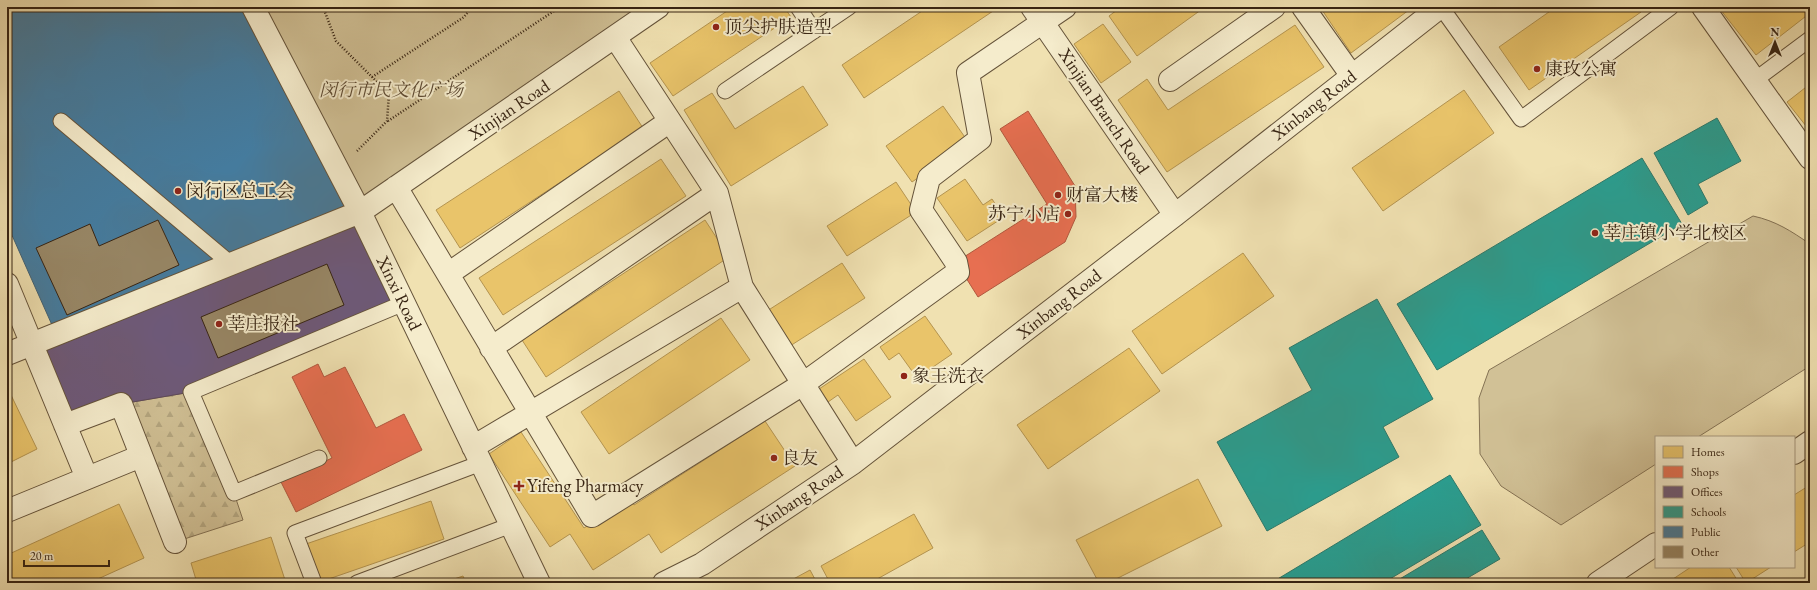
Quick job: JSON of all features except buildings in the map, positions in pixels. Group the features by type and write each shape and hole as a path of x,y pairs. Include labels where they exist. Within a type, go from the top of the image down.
{"street":[{"name":"Xinxi Road","path":"253,7 360,212 539,583"},
{"name":"Xinjian Road","path":"7,354 360,212 658,7"},
{"path":"396,187 592,516 803,384 958,272 956,262 921,210 929,178 980,139 968,73 1038,15 1064,7"},
{"path":"1170,80 1274,7"},
{"path":"1303,7 1352,76"},
{"name":"Xinbang Road","path":"664,583 702,564 853,462 1175,215 1440,7"},
{"path":"1703,7 1810,158"},
{"name":"Xinjian Branch Road","path":"1038,15 1175,215"},
{"path":"615,37 717,193 742,287 853,462"},
{"path":"448,274 670,121"},
{"path":"492,348 717,193"},
{"path":"7,284 87,478"},
{"path":"477,455 530,413 742,287"},
{"path":"65,425 121,404 175,542"},
{"path":"1795,452 1810,442"},
{"path":"7,511 141,456"},
{"path":"1598,583 1655,545"}],"lane":[{"path":"798,7 814,31"},
{"path":"725,91 849,7"},
{"path":"1440,7 1522,119 1671,7"},
{"path":"1755,80 1810,39"},
{"path":"61,121 231,264"},
{"path":"319,458 234,493 191,392 404,303"},
{"path":"314,583 295,533 477,455"},
{"path":"357,583 511,525"}],"path":[{"path":"323,7 336,41 389,94 387,121"},
{"path":"372,77 464,18 472,7"},
{"path":"338,170 387,121 560,7"}],"green space":[{"name":"闵行市民文化广场","path":"253,7 659,7 360,212"},
{"path":"1753,216 1783,227 1810,244 1810,366 1700,436 1655,436 1655,465 1561,525 1501,486 1480,454 1479,398 1489,370"},
{"path":"191,392 234,493 243,520 175,542 121,404"}],"place":[{"name":"顶尖护肤造型","path":"716,27"},
{"name":"康玫公寓","path":"1537,69"},
{"name":"闵行区总工会","path":"178,191"},
{"name":"财富大楼","path":"1058,195"},
{"name":"苏宁小店","path":"1068,214"},
{"name":"莘庄镇小学北校区","path":"1595,233"},
{"name":"莘庄报社","path":"219,324"},
{"name":"象王洗衣","path":"904,376"},
{"name":"良友","path":"774,458"},
{"name":"Yifeng Pharmacy","path":"519,486"}]}
